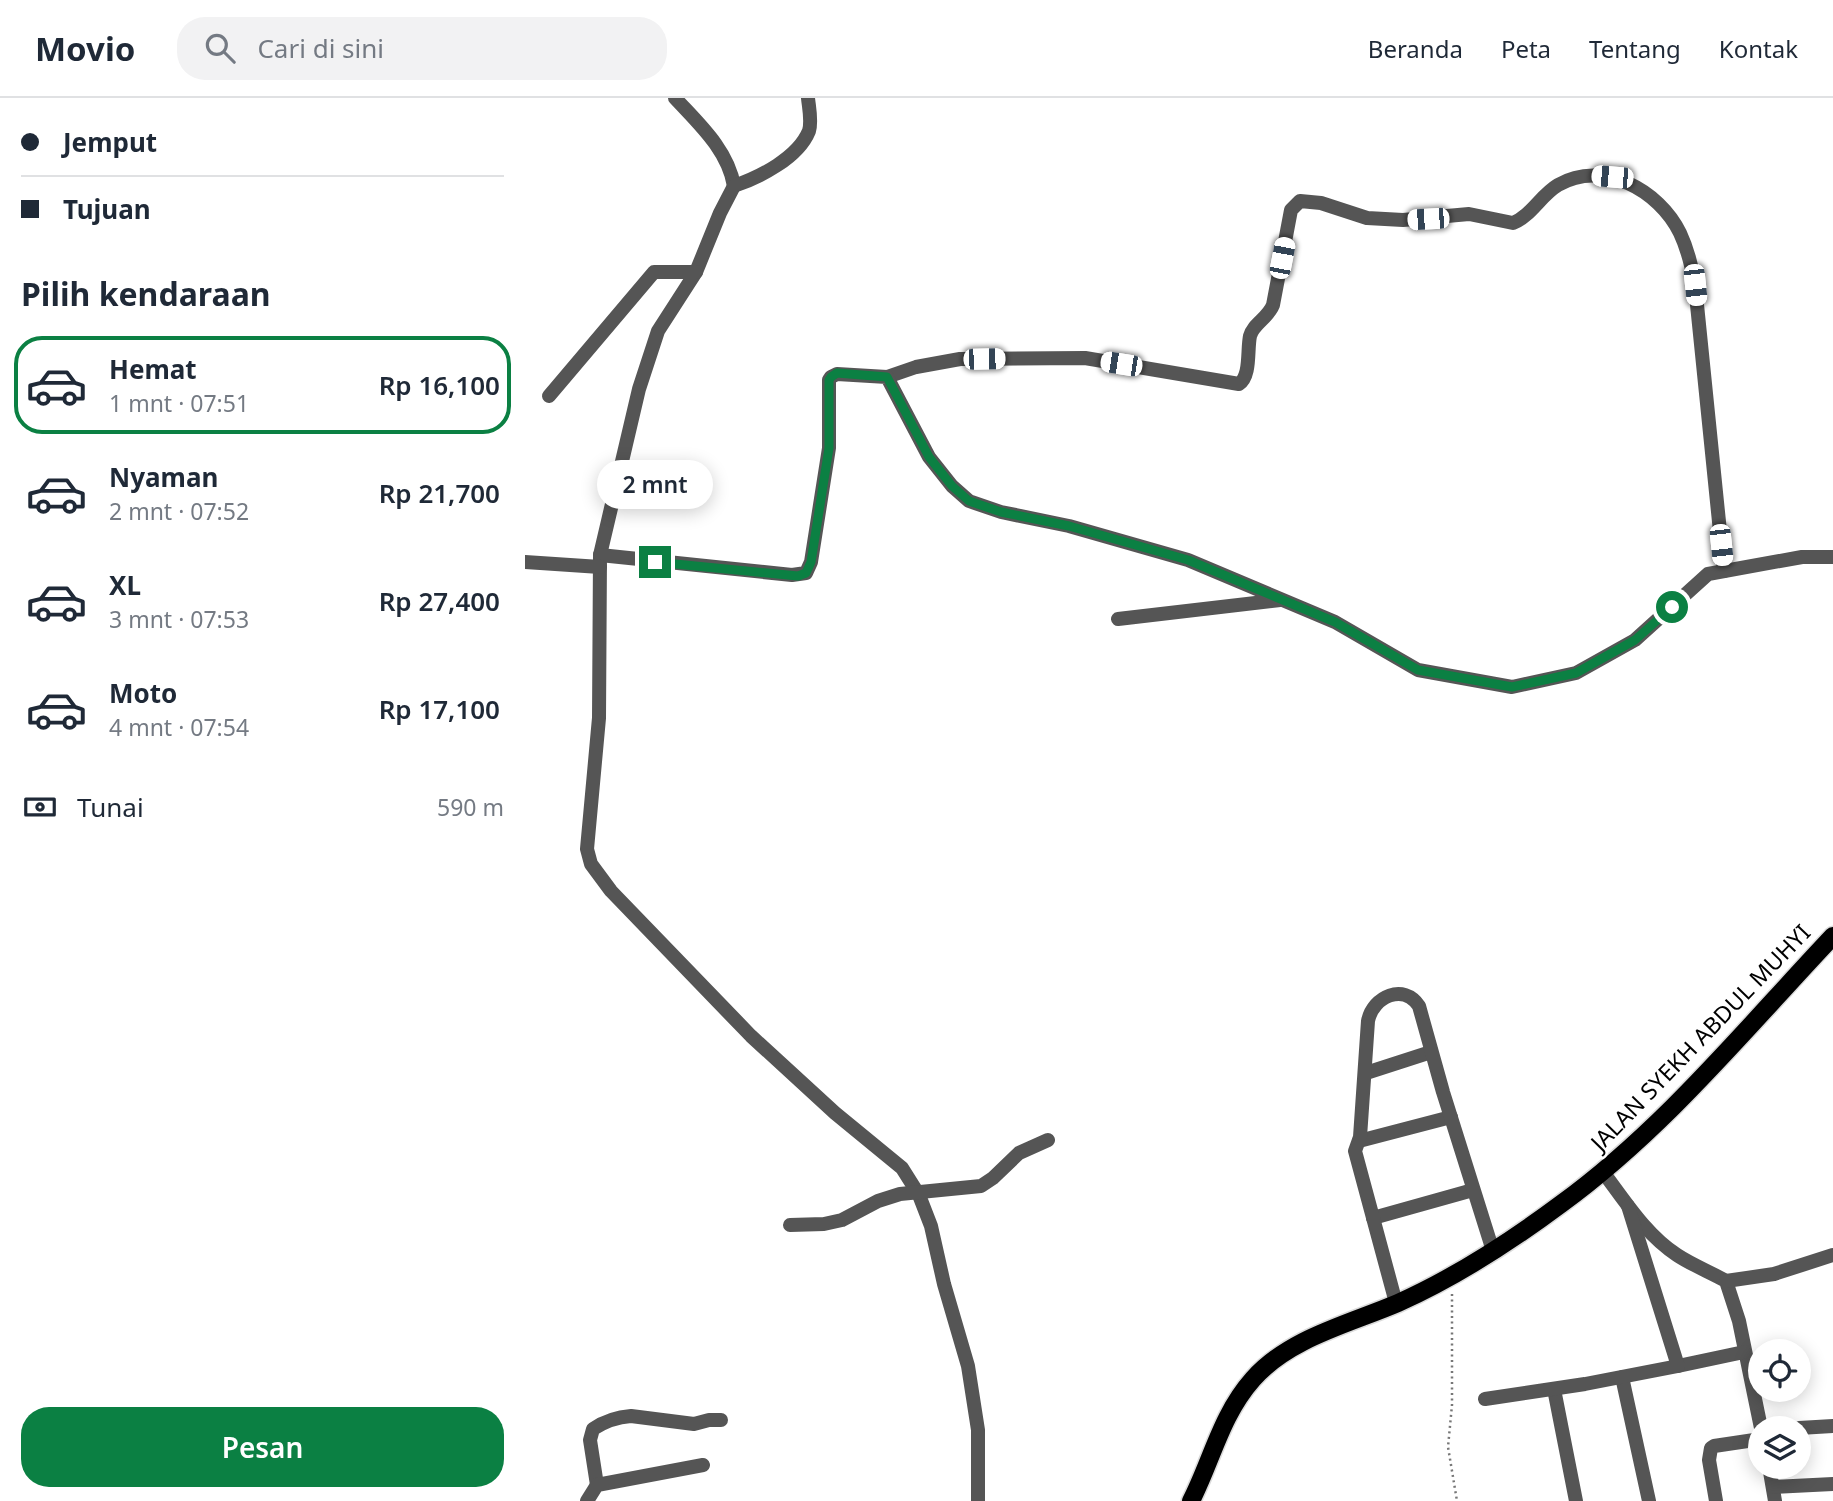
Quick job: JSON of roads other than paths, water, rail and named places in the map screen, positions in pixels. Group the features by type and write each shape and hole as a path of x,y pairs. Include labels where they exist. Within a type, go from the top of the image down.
{"main road":[{"name":"JALAN SYEKH ABDUL MUHYI","path":"1191,1501 1229,1411 1254,1377 1287,1351 1451,1277 1561,1205 1604,1172 1663,1116 1767,1009 1833,936"}],"street":[{"path":"675,98 723,154 731,169 734,186 696,272 658,331 639,389 600,561 599,718 587,849 591,864 611,891 751,1036 902,1168 917,1191 931,1226 944,1284 968,1366 978,1430 978,1501"},
{"path":"734,186 775,165 803,141 810,129 808,98"},
{"path":"525,562 655,562 792,575 806,573 811,562 829,448 831,377 837,373 887,377 916,367 960,359 1085,358 1240,384 1245,378 1252,331 1268,315 1273,305 1291,210 1300,201 1321,203 1367,218 1403,220 1469,214 1513,223 1520,220 1559,185 1572,179 1592,176 1612,177 1634,185 1666,212 1679,231 1690,258 1724,571"},
{"path":"549,396 654,272 696,272"},
{"path":"887,377 929,457 952,486 969,501 1001,512 1069,526 1188,560 1335,622 1418,670 1512,687 1576,673 1635,640 1708,574 1802,557 1833,557"},
{"path":"1118,618 1283,600"},
{"path":"1396,1303 1355,1152 1359,1141 1370,1012 1374,1005 1386,997 1401,995 1415,1000 1419,1006 1493,1251"},
{"path":"1366,1073 1431,1052"},
{"path":"1359,1141 1451,1117"},
{"path":"790,1225 824,1224 842,1220 888,1197 917,1191 964,1190 981,1186 1019,1153 1048,1140"},
{"path":"1604,1172 1645,1227 1676,1254 1726,1281 1774,1274 1833,1255"},
{"path":"1373,1218 1473,1190"},
{"path":"1628,1206 1678,1366"},
{"path":"1726,1281 1739,1321 1758,1416"},
{"path":"1485,1399 1622,1377 1744,1352"},
{"path":"1622,1377 1649,1501"},
{"path":"1553,1389 1576,1501"},
{"path":"587,1501 597,1485 590,1440 593,1429 613,1419 631,1416 694,1424 721,1420"},
{"path":"1811,1427 1833,1426"},
{"path":"1716,1501 1709,1460 1711,1448 1748,1441"},
{"path":"597,1485 703,1465"},
{"path":"1774,1494 1833,1484"}]}
